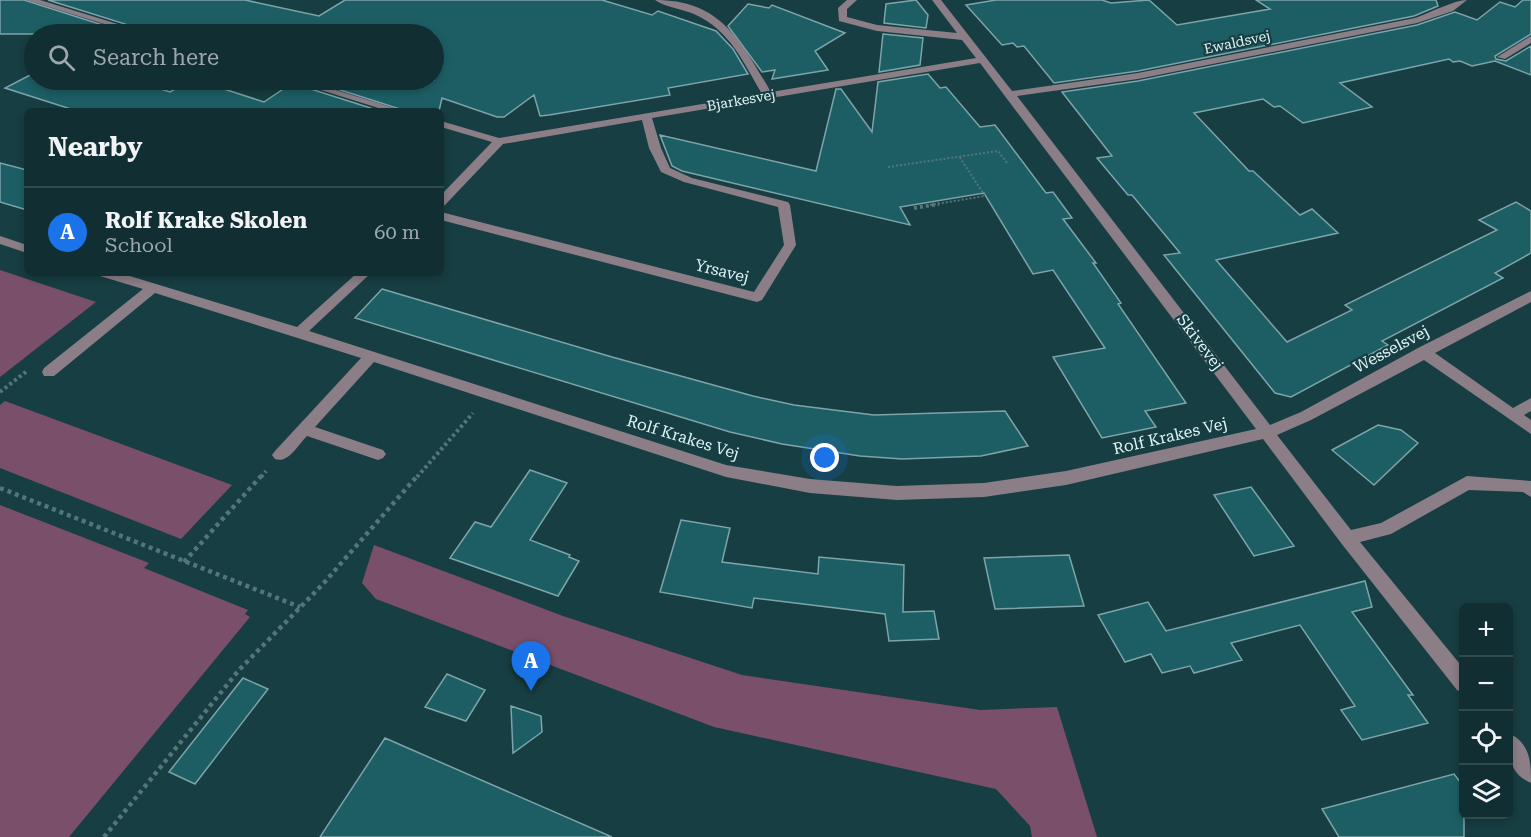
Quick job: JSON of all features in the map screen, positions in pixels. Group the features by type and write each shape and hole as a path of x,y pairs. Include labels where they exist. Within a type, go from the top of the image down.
{"street":[{"path":"30,0 111,24"},
{"path":"659,0 712,21 730,35 768,95"},
{"path":"853,0 843,8 842,19 877,28 965,37"},
{"name":"Skivevej","path":"936,0 1011,94 1347,538 1459,678"},
{"name":"Ewaldsvej","path":"1011,94 1138,76 1417,20 1450,9 1463,0"},
{"path":"1502,57 1531,39"},
{"name":"Bjarkesvej","path":"444,125 499,141 982,60"},
{"path":"328,90 389,108"},
{"name":"Yrsavej","path":"444,217 757,297 790,245 784,204 688,180 665,170 655,148 647,118"},
{"path":"444,199 499,141"},
{"path":"0,240 24,248"},
{"name":"Rolf Krakes Vej","path":"115,276 726,471 810,486 897,493 984,490 1066,478 1268,432"},
{"path":"299,333 362,276"},
{"path":"49,372 153,288"},
{"name":"Wesselsvej","path":"1268,432 1306,416 1531,296"},
{"path":"1423,352 1531,428"},
{"path":"280,455 371,356"},
{"path":"1513,415 1531,404"},
{"path":"304,429 378,454"},
{"path":"1347,538 1385,529 1467,483 1526,486 1531,490"},
{"path":"1513,748 1531,773"}],"path":[{"path":"888,167 998,151 1007,163"},
{"path":"914,208 985,196 958,156"},
{"path":"104,837 238,670 300,608 489,394"},
{"path":"183,562 280,455"},
{"path":"0,488 300,608"}],"shaded area":[{"path":"0,270 96,302 0,377"},
{"path":"5,401 232,485 181,539 0,468 0,405"},
{"path":"0,505 149,563 144,568 248,610 245,614 250,617 69,837 0,837"},
{"path":"374,545 563,616 742,675 980,710 1057,707 1097,837 1032,837 1030,826 996,789 714,727 376,599 362,583"}],"building":[{"path":"0,0 24,0 100,24 24,24 24,34 0,34"},
{"path":"48,0 245,0 319,16 345,0 602,0 652,15 658,11 716,31 733,49 748,74 668,88 670,95 540,116 534,95 504,117 497,117 442,98 440,108 397,108 340,90 444,90 444,24 125,24"},
{"path":"916,0 928,15 926,28 884,23 886,4"},
{"path":"996,0 1102,0 1111,3 1149,0 1177,25 1270,9 1256,0 1436,0 1438,6 1414,16 1138,71 1054,83 1024,46 1017,47 1013,43 1002,45 966,5"},
{"path":"1523,0 1531,0 1531,34 1495,56 1496,59 1506,61 1531,46 1531,75 1495,61 1472,66 1449,59 1340,83 1372,107 1303,123 1280,106 1274,107 1263,99 1194,113 1249,171 1253,171 1300,215 1312,209 1338,233 1216,260 1287,342 1352,310 1345,305 1497,230 1479,220 1516,202 1531,211 1531,253 1495,273 1503,278 1382,341 1388,345 1291,397 1275,393 1164,255 1180,253 1132,195 1128,195 1097,158 1112,156 1062,92 1138,81 1417,25 1455,12 1477,20 1500,2 1515,7"},
{"path":"748,4 769,8 772,5 845,33 815,51 828,70 772,79 775,70 762,72 728,26"},
{"path":"883,34 923,38 920,65 879,72"},
{"path":"928,74 940,88 946,87 980,127 995,125 1046,193 1053,192 1072,218 1063,219 1096,263 1093,263 1121,303 1118,304 1186,403 1145,411 1156,427 1102,438 1053,357 1105,348 1053,270 1033,274 984,193 900,207 910,225 682,171 672,166 660,135 816,171 836,89 841,89 872,132 878,82"},
{"path":"24,78 24,90 164,90 170,92 174,90 227,90 264,102 282,90 314,90 371,108 68,108 5,88"},
{"path":"0,163 24,169 24,209 0,202"},
{"path":"382,289 612,357 794,405 874,415 1005,411 1028,446 981,456 902,459 860,456 782,444 730,432 355,318"},
{"path":"1378,425 1401,430 1418,443 1374,485 1332,450"},
{"path":"530,470 567,483 530,540 570,555 569,557 579,561 558,596 450,558 475,522 491,527"},
{"path":"1251,487 1294,546 1254,556 1214,495"},
{"path":"681,520 730,528 722,562 818,574 819,557 904,565 903,612 934,611 939,639 889,641 885,614 754,598 752,608 660,592"},
{"path":"1069,555 1084,606 995,609 984,558"},
{"path":"1365,581 1372,607 1352,612 1413,695 1408,695 1428,723 1362,740 1341,710 1355,706 1300,625 1231,643 1242,660 1194,673 1190,666 1162,673 1151,654 1125,662 1098,615 1148,602 1166,631"},
{"path":"447,674 485,690 466,721 425,707"},
{"path":"243,678 268,689 195,784 169,772"},
{"path":"511,706 541,716 542,732 513,753"},
{"path":"385,738 410,749 612,837 320,837"},
{"path":"1454,774 1459,780 1459,819 1464,819 1464,837 1339,837 1322,809"}],"place":[{"name":"Rolf Krake Skolen","path":"531,691"}]}
